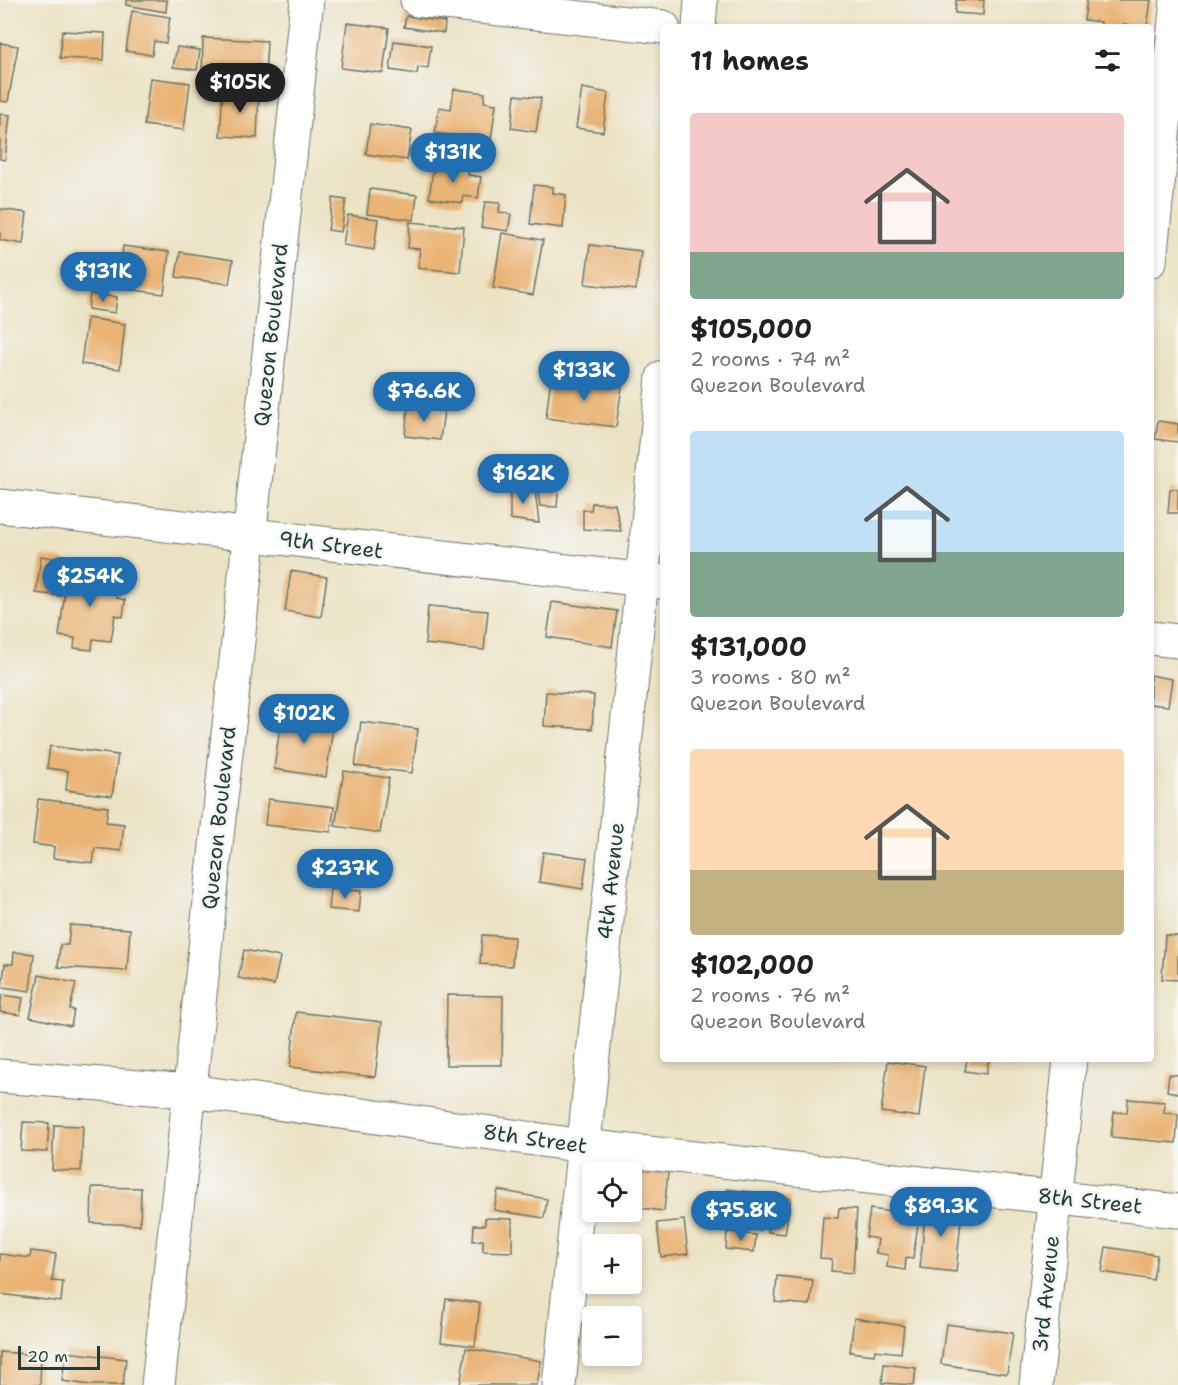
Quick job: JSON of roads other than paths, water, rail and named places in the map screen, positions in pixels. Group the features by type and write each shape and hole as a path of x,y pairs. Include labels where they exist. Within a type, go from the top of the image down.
{"main road":[{"name":"Quezon Boulevard","path":"158,1385 307,0"},
{"path":"417,0 660,27"},
{"path":"699,24 701,0"},
{"path":"1154,216 1166,82 1177,0"},
{"name":"4th Avenue","path":"559,1385 584,1146 653,581 660,438"},
{"name":"9th Street","path":"0,506 653,581"},
{"path":"1154,638 1178,641"},
{"name":"3rd Avenue","path":"1036,1385 1070,1062"},
{"name":"8th Street","path":"0,1076 190,1091 584,1146 1178,1211"}]}
